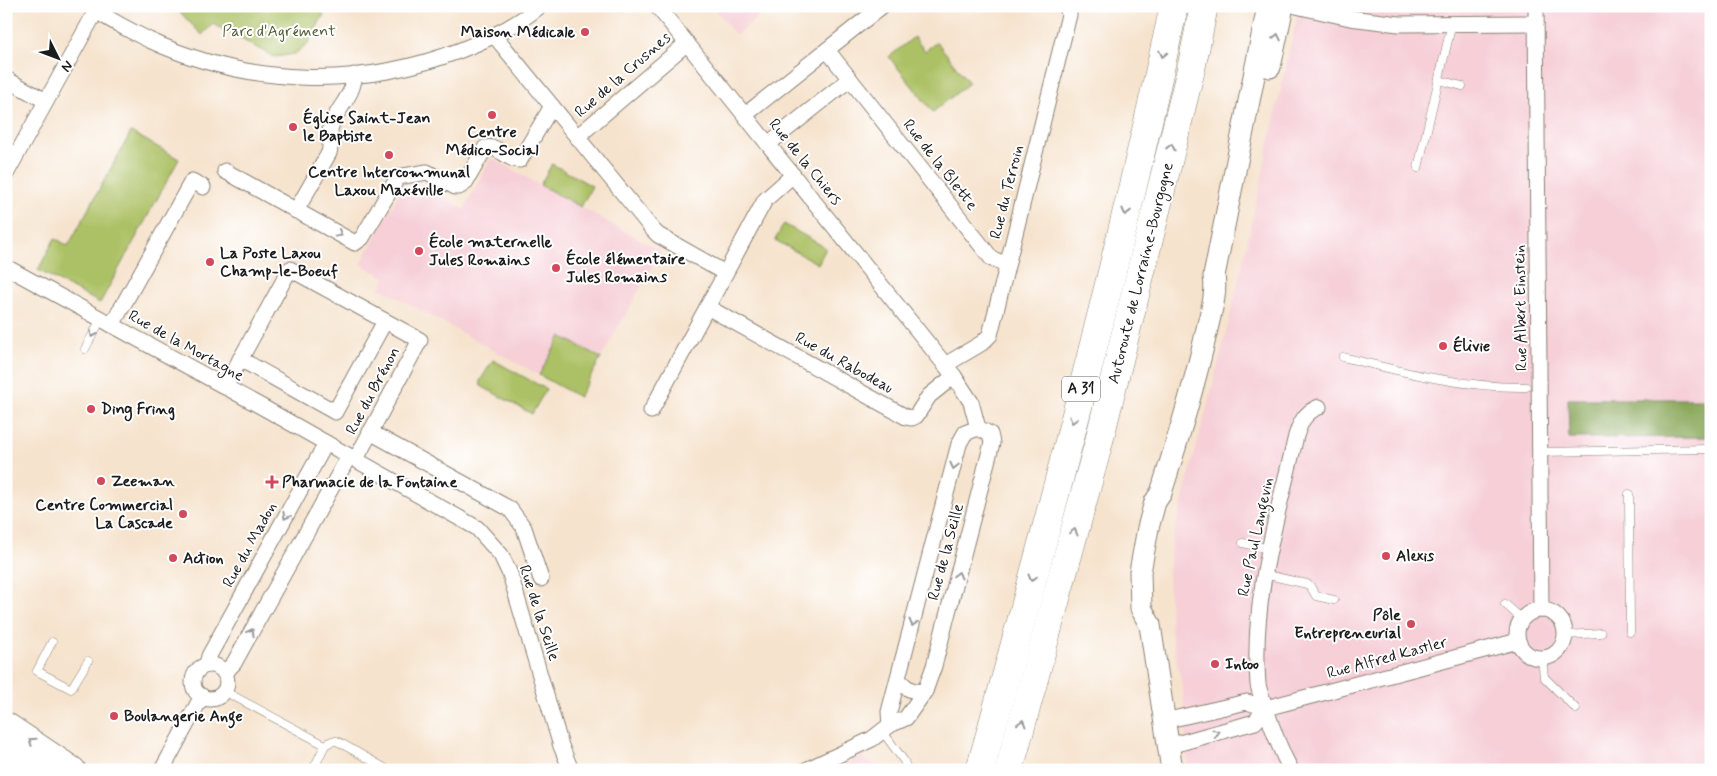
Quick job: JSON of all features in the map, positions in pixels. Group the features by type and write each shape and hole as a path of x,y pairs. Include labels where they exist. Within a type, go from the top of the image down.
{"highway":[{"name":"Autoroute de Lorraine-Bourgogne","path":"980,770 1102,311 1155,94 1174,6"},
{"name":"Autoroute de Lorraine-Bourgogne","path":"1009,770 1097,449 1191,69 1204,6"}],"main road":[{"path":"1172,770 1150,625 1155,615 1154,553 1164,502 1161,493 1204,346 1216,288 1214,276 1268,6"},
{"path":"1216,288 1223,278 1283,6"},
{"path":"6,725 73,770"},
{"path":"6,747 39,770"}],"street":[{"path":"6,174 93,9 157,44 188,56 224,67 282,76 317,78 354,75 415,65 451,54 494,35 531,14 540,6"},
{"name":"Rue de la Chiers","path":"658,6 926,340"},
{"path":"745,115 882,6"},
{"name":"Rue du Terroin","path":"950,371 990,335 1069,15 1067,6"},
{"path":"1296,6 1373,22 1399,24 1536,23"},
{"name":"Rue Albert Einstein","path":"1536,6 1541,610"},
{"path":"494,35 577,137"},
{"name":"Rue de la Crusnes","path":"687,43 577,137 658,235 726,273"},
{"name":"Rue de la Blette","path":"827,50 992,259 1007,264"},
{"path":"296,210 329,153 331,125 354,84 354,75"},
{"path":"6,79 46,101"},
{"path":"768,144 850,79"},
{"path":"225,171 355,243 359,241 398,178 427,172 455,187 459,187 465,183 485,148 492,147 515,160 520,160 552,106"},
{"path":"651,411 765,200 793,175"},
{"path":"107,322 192,181 203,187"},
{"name":"Rue de la Mortagne","path":"6,267 353,457"},
{"path":"225,387 240,359 290,269 385,321 335,412 240,359"},
{"name":"Rue du Rabodeau","path":"706,307 906,417 912,418 916,416 929,396 950,371"},
{"name":"Rue du Brénon","path":"353,457 370,432 420,340 385,321"},
{"name":"Rue de la Seille","path":"926,340 971,402 978,428"},
{"name":"Rue Paul Langevin","path":"1291,770 1272,727 1258,684 1258,619 1263,574 1300,424 1305,416 1313,409 1319,407"},
{"name":"Rue de la Seille","path":"806,770 862,745 906,718 924,691 934,666 992,443 990,434 978,428 965,433 959,444 886,729"},
{"path":"370,432 510,509 524,528 541,579"},
{"name":"Rue du Madon","path":"206,665 326,443"},
{"path":"225,673 234,662 353,457"},
{"name":"Rue de la Seille","path":"353,457 468,522 483,534 501,555 510,574 561,746 571,770"},
{"path":"1541,610 1554,613 1559,617 1565,628 1566,635 1563,647 1554,656 1542,659 1528,654 1522,649 1518,641 1518,626 1522,619 1534,611 1541,610"},
{"name":"Rue Alfred Kastler","path":"1164,721 1247,702 1266,708 1518,641"},
{"path":"206,665 217,666 225,673 227,683 224,691 218,696 213,698 202,696 195,689 194,679 198,670 206,665"},
{"path":"898,679 913,692 924,691"},
{"path":"162,769 202,696"},
{"name":"Rue Alfred Kastler","path":"1168,746 1255,722 1266,708"}],"lane":[{"path":"1418,168 1452,23"},
{"path":"1439,80 1462,86"},
{"path":"85,349 107,322"},
{"path":"1343,357 1393,370 1484,386 1526,387"},
{"path":"1540,452 1711,449"},
{"path":"1629,494 1630,632"},
{"path":"1243,543 1269,549"},
{"path":"1263,574 1307,584 1316,596 1334,600"},
{"path":"1505,604 1522,619"},
{"path":"1566,635 1601,633"},
{"path":"52,642 37,671 72,690 88,661"},
{"path":"1542,659 1544,676 1576,709"},
{"path":"224,691 325,745"},
{"path":"886,729 907,770"},
{"path":"313,770 325,745 332,741 337,741 388,770"}],"shaded area":[{"path":"712,6 771,6 736,35"},
{"path":"1299,6 1711,6 1711,770 1188,770 1183,690 1171,632 1168,573 1172,540 1219,361 1247,244"},
{"name":"École élémentaire Jules Romains","path":"491,158 661,251 601,358 561,336 539,375 380,288 385,278 361,264 401,190 421,185 464,209"},
{"path":"864,755 865,761 896,770 830,770"}],"green space":[{"name":"Parc d'Agrément","path":"174,6 318,6 324,14 308,43 295,54 274,57 213,24 202,35"},
{"path":"914,37 925,51 937,42 969,83 933,112 889,57"},
{"path":"131,132 179,159 100,303 38,270 55,238 68,246"},
{"path":"552,164 592,186 581,207 540,185"},
{"path":"784,224 826,248 818,264 775,240"},
{"path":"561,336 601,358 579,397 539,375"},
{"path":"493,360 546,389 532,414 481,386 480,381"},
{"path":"1568,399 1711,399 1711,437 1569,438"}],"place":[{"name":"Maison Médicale","path":"585,32"},
{"name":"Centre Médico-Social","path":"492,115"},
{"name":"Église Saint-Jean le Baptiste","path":"293,127"},
{"name":"Centre Intercommunal Laxou Maxéville","path":"389,155"},
{"name":"École maternelle Jules Romains","path":"419,251"},
{"name":"La Poste Laxou Champ-le-Boeuf","path":"210,262"},
{"name":"École élémentaire Jules Romains","path":"556,268"},
{"name":"Élivie","path":"1443,346"},
{"name":"Ding Fring","path":"91,409"},
{"name":"Zeeman","path":"101,481"},
{"name":"Pharmacie de la Fontaine","path":"272,482"},
{"name":"Centre Commercial La Cascade","path":"183,514"},
{"name":"Alexis","path":"1386,556"},
{"name":"Action","path":"173,558"},
{"name":"Pôle Entrepreneurial","path":"1411,624"},
{"name":"Intoo","path":"1215,664"},
{"name":"Boulangerie Ange","path":"114,716"}]}
